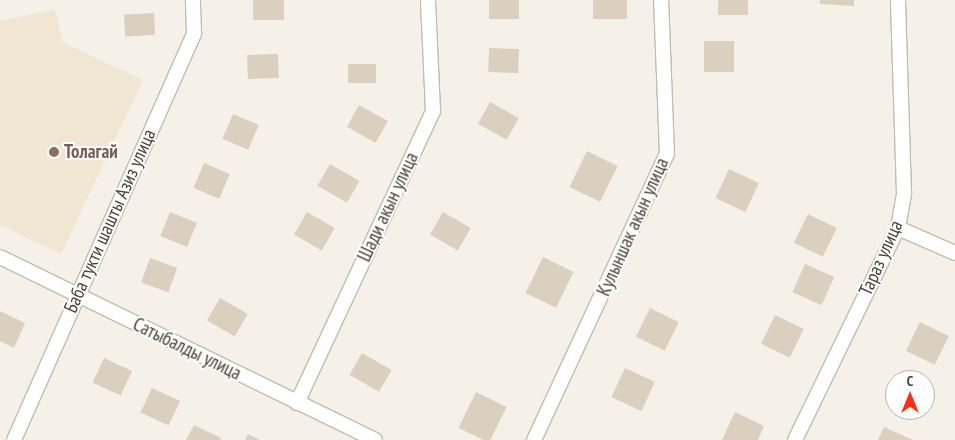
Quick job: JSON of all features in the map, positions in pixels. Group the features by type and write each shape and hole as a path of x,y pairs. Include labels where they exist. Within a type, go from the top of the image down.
{"street":[{"name":"Баба тукти шашты Азиз улица","path":"14,440 76,295 194,33 193,0"},
{"name":"Шади акын улица","path":"298,403 433,111 428,0"},
{"name":"Кулыншак акын улица","path":"534,440 667,154 661,0"},
{"name":"Тараз улица","path":"795,440 898,228 904,193 898,0"},
{"path":"898,228 955,253"},
{"name":"Сатыбалды улица","path":"0,257 375,440"}],"shaded area":[{"name":"Толагай","path":"55,9 62,42 143,80 61,254 0,225 0,21"}],"building":[{"path":"253,0 284,0 284,20 253,20"},
{"path":"489,0 519,0 519,19 489,19"},
{"path":"593,0 627,0 627,19 593,19"},
{"path":"718,0 748,0 748,15 718,15"},
{"path":"820,0 854,0 854,6 820,4"},
{"path":"154,13 155,35 125,37 124,15"},
{"path":"704,41 734,41 734,72 704,72"},
{"path":"489,48 519,49 518,73 488,72"},
{"path":"278,54 279,78 248,79 247,55"},
{"path":"348,64 376,64 376,83 348,83"},
{"path":"490,102 519,118 507,140 478,124"},
{"path":"359,105 388,121 376,143 347,127"},
{"path":"233,114 259,125 248,150 222,139"},
{"path":"587,151 618,166 600,202 569,187"},
{"path":"204,163 230,174 219,199 193,188"},
{"path":"330,164 359,181 347,203 318,186"},
{"path":"729,169 759,183 745,212 715,198"},
{"path":"170,212 197,223 187,247 160,236"},
{"path":"307,212 335,228 322,251 294,235"},
{"path":"443,212 471,228 458,251 430,235"},
{"path":"808,214 837,228 823,257 794,243"},
{"path":"543,257 574,272 556,308 525,293"},
{"path":"150,258 177,268 168,292 141,282"},
{"path":"805,264 834,277 822,305 792,292"},
{"path":"220,298 248,314 235,337 207,321"},
{"path":"650,308 679,322 665,351 636,337"},
{"path":"0,311 25,323 14,348 0,341"},
{"path":"775,315 804,329 790,358 761,344"},
{"path":"920,322 949,336 935,365 906,351"},
{"path":"362,353 391,370 379,392 350,375"},
{"path":"104,358 132,371 121,396 93,382"},
{"path":"625,368 655,382 641,411 611,397"},
{"path":"152,388 180,401 169,426 141,412"},
{"path":"476,392 507,407 490,440 483,440 458,428"},
{"path":"735,412 764,426 758,440 722,440"},
{"path":"194,425 221,438 220,440 186,440"},
{"path":"884,427 913,440 878,440"},
{"path":"248,434 260,440 245,440"}],"place":[{"name":"Толагай","path":"54,152"}]}
